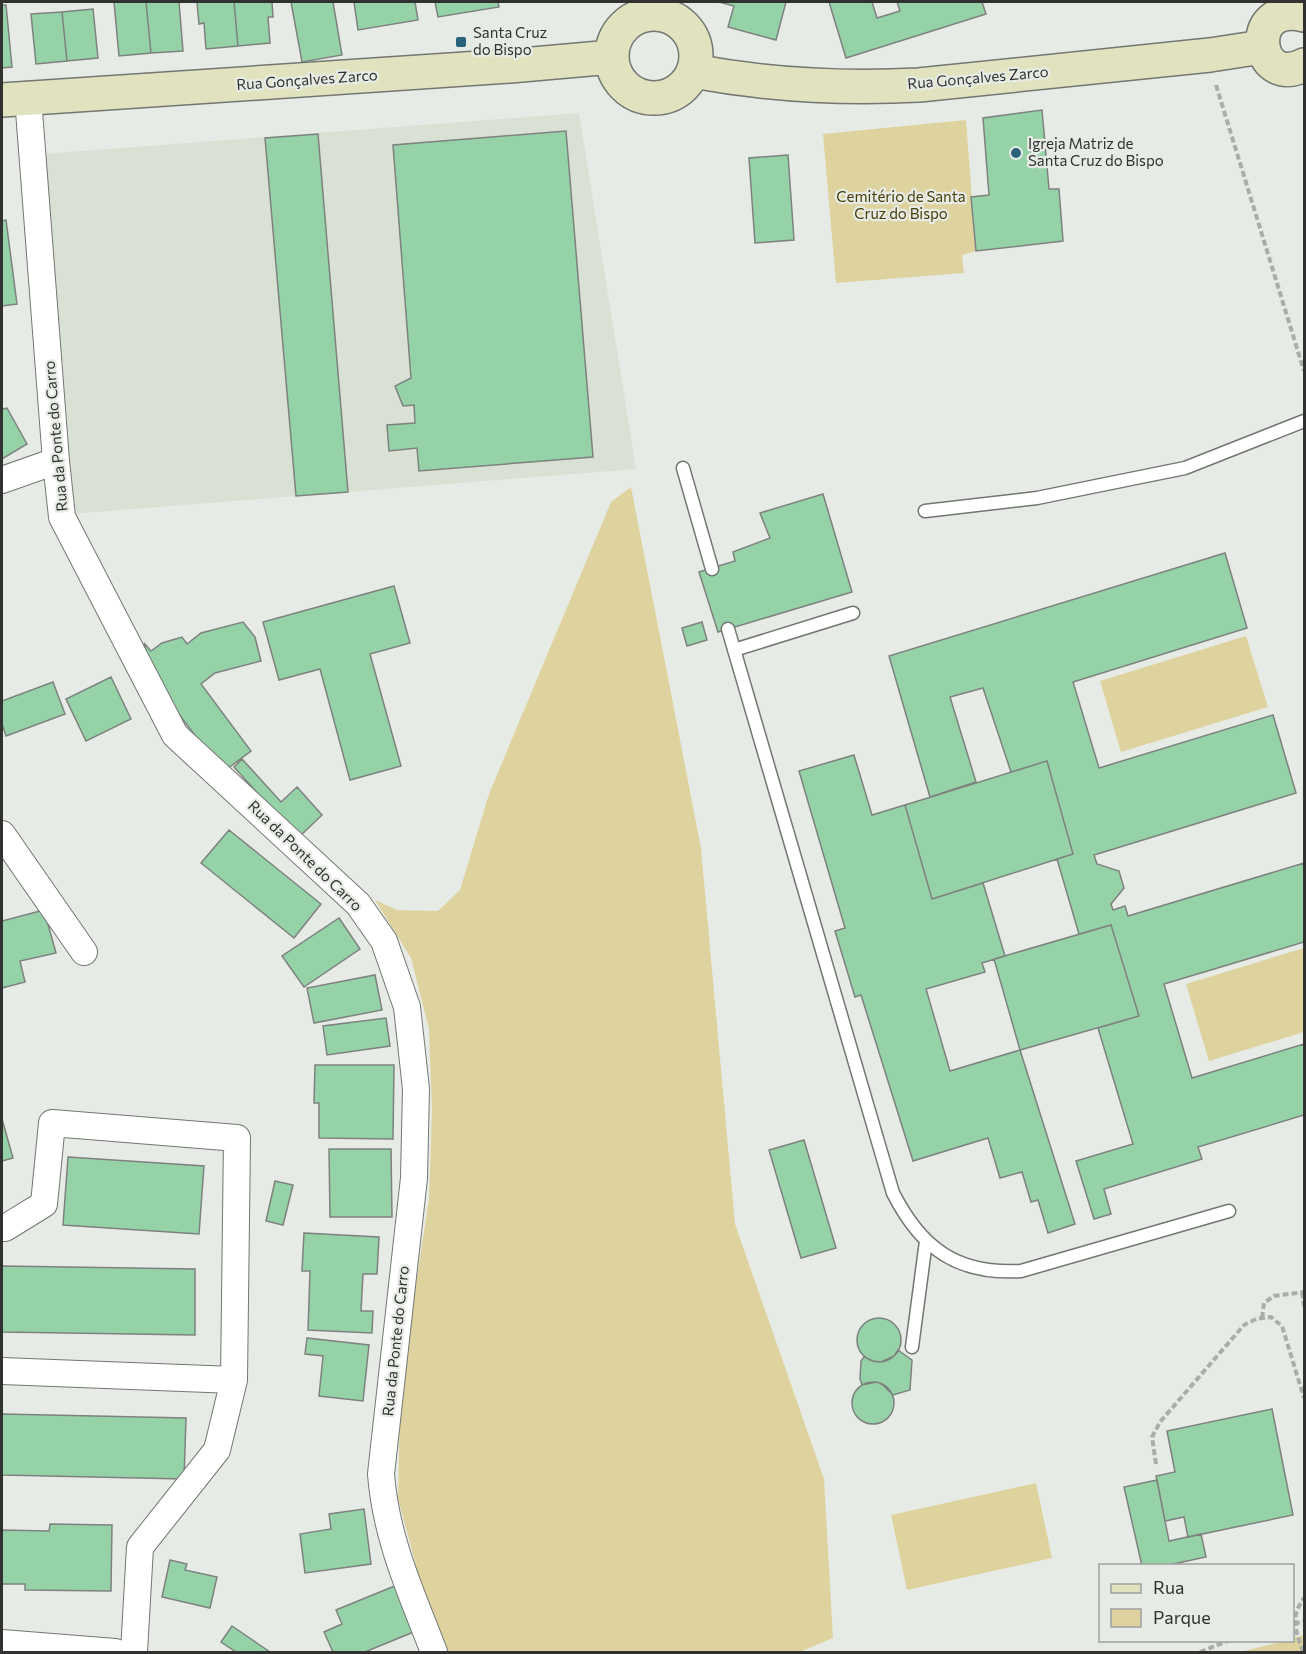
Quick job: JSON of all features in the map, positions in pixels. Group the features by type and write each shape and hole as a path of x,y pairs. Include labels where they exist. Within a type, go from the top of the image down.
{"main road":[{"path":"657,8 676,21 689,35 696,59 693,71 686,83 675,93 661,98 642,96 622,84 614,72 612,57 614,43 620,30 657,8"},
{"path":"1292,9 1270,20 1264,28 1262,47 1271,62 1301,75"},
{"name":"Rua Gonçalves Zarco","path":"693,71 748,80 826,87 873,87 919,85 1209,55 1262,47"},
{"name":"Rua Gonçalves Zarco","path":"15,99 510,66 612,57"}],"street":[{"name":"Rua da Ponte do Carro","path":"15,99 62,517 176,735 358,904 384,941 407,1007 416,1089 414,1178 381,1474 383,1505 393,1546 434,1653"},
{"path":"2,480 56,461"},
{"path":"2,834 84,952"},
{"path":"2,1228 44,1204 52,1123 237,1137 234,1380 217,1450 140,1547 134,1653"},
{"path":"2,1371 234,1380"},
{"path":"2,1643 115,1653"}],"lane":[{"path":"925,511 1037,498 1185,468 1305,421"},
{"path":"683,468 712,569"},
{"path":"734,650 853,613"},
{"path":"728,629 894,1193 913,1228 926,1241 961,1263 975,1269 998,1273 1021,1271 1229,1211"},
{"path":"912,1347 926,1241"}],"path":[{"path":"1209,55 1218,93 1305,371"},
{"path":"1263,1318 1264,1304 1274,1296 1303,1292 1305,1306"},
{"path":"1156,1464 1152,1437 1160,1422 1244,1325 1256,1319 1271,1317 1282,1326 1305,1398"},
{"path":"1303,1653 1294,1624 1296,1610 1305,1598"},
{"path":"1294,1624 1305,1622"},
{"path":"1200,1653 1228,1642"}],"shaded area":[{"path":"579,113 636,469 71,514 43,154"}],"green space":[{"name":"Cemitério de Santa Cruz do Bispo","path":"966,120 976,251 962,255 964,273 836,283 823,134"},
{"path":"631,487 701,848 735,1224 824,1479 833,1638 800,1652 446,1652 422,1588 398,1498 400,1408 429,1199 432,1111 429,1029 411,958 375,900 397,910 438,911 460,890 489,794 611,502"},
{"path":"1246,636 1268,707 1121,752 1100,681"},
{"path":"1304,948 1304,1032 1209,1061 1186,984"},
{"path":"1036,1483 1052,1558 907,1590 891,1515"},
{"path":"1304,1635 1304,1652 1240,1652 1280,1642 1294,1642 1294,1638"}],"building":[{"path":"114,2 146,2 151,53 119,56"},
{"path":"146,2 179,2 183,51 151,53"},
{"path":"197,2 234,2 238,46 206,49 204,23 199,24"},
{"path":"234,2 272,2 273,17 268,17 270,43 238,46"},
{"path":"291,2 333,2 342,55 302,62"},
{"path":"354,2 415,2 418,20 358,30"},
{"path":"435,2 498,2 499,7 438,17"},
{"path":"719,2 786,2 776,40 728,27 734,6"},
{"path":"829,2 872,2 877,18 900,11 897,2 982,2 986,14 846,58"},
{"path":"2,5 6,5 12,67 2,68"},
{"path":"93,9 98,58 67,61 62,12"},
{"path":"62,12 67,61 36,64 31,14"},
{"name":"Igreja Matriz de Santa Cruz do Bispo","path":"1042,110 1049,189 1059,189 1063,241 976,251 971,197 989,195 983,118"},
{"path":"566,131 593,457 419,471 417,448 389,451 387,425 415,423 414,405 403,406 395,386 411,378 393,145"},
{"path":"318,134 348,492 296,496 265,138"},
{"path":"788,155 794,240 755,243 749,158"},
{"path":"6,220 17,304 2,306 2,221"},
{"path":"7,408 27,444 2,459 2,409"},
{"path":"823,494 852,592 718,632 699,572 735,561 733,552 770,538 760,513"},
{"path":"1225,553 1247,628 1073,682 1099,768 1273,715 1296,793 1094,855 1097,864 1119,871 1124,888 1111,904 1113,910 1125,906 1128,916 1304,863 1304,942 1164,984 1192,1078 1304,1044 1304,1115 1198,1147 1202,1159 1104,1189 1111,1214 1094,1219 1076,1161 1133,1144 1098,1028 1139,1016 1111,925 1079,934 1057,859 1073,854 1047,761 1011,772 983,688 950,697 976,782 930,797 889,656"},
{"path":"394,586 410,643 370,654 401,766 350,780 320,669 279,680 263,622"},
{"path":"243,622 255,637 261,661 215,673 201,684 251,751 223,772 155,683 144,643 151,651 162,643 182,637 187,644 201,633"},
{"path":"702,622 707,640 687,646 682,628"},
{"path":"111,677 131,719 86,741 66,699"},
{"path":"53,682 65,714 6,736 2,724 2,701"},
{"path":"854,755 872,815 905,805 932,899 983,883 1005,956 982,963 985,972 926,989 950,1071 1020,1050 1075,1224 1048,1233 1038,1200 1031,1202 1022,1172 1000,1178 988,1138 913,1161 861,995 855,997 835,931 845,928 799,771"},
{"path":"242,759 281,802 297,787 322,815 298,838 234,767"},
{"path":"1047,761 1073,854 932,899 905,805"},
{"path":"229,830 321,904 294,938 201,863"},
{"path":"44,910 56,953 20,961 25,982 2,988 2,921"},
{"path":"339,918 360,949 304,987 282,956"},
{"path":"1111,925 1139,1016 1020,1050 994,959"},
{"path":"375,975 382,1010 314,1023 307,988"},
{"path":"386,1018 390,1046 327,1055 323,1026"},
{"path":"315,1065 394,1065 393,1139 319,1138 319,1103 314,1103"},
{"path":"2,1119 13,1158 2,1161"},
{"path":"804,1140 836,1248 801,1258 769,1150"},
{"path":"329,1149 391,1149 392,1217 330,1217"},
{"path":"68,1157 204,1166 199,1234 63,1225"},
{"path":"275,1181 293,1185 283,1225 266,1221"},
{"path":"304,1233 379,1237 377,1274 363,1274 361,1311 373,1311 372,1333 308,1330 310,1271 302,1271"},
{"path":"2,1266 195,1269 195,1335 2,1332"},
{"path":"879,1318 894,1325 901,1340 894,1355 879,1362 864,1355 857,1340 864,1325"},
{"path":"307,1338 369,1345 363,1401 319,1396 323,1356 305,1354"},
{"path":"898,1350 912,1360 910,1390 893,1395 877,1382 862,1385 861,1361 864,1357 881,1362 894,1356"},
{"path":"873,1382 881,1383 888,1388 893,1395 893,1411 888,1418 881,1423 873,1424 865,1423 858,1418 853,1411 852,1403 853,1395 858,1388 865,1383"},
{"path":"1272,1409 1293,1515 1188,1537 1184,1517 1165,1521 1156,1476 1175,1472 1167,1431"},
{"path":"2,1414 186,1418 184,1479 2,1475"},
{"path":"1157,1480 1169,1541 1201,1534 1206,1557 1173,1564 1142,1564 1124,1487"},
{"path":"364,1509 371,1564 305,1573 300,1534 331,1529 329,1514"},
{"path":"50,1524 112,1525 111,1591 25,1590 25,1584 2,1584 2,1530 49,1531"},
{"path":"170,1560 187,1564 185,1570 217,1577 210,1608 162,1597"},
{"path":"397,1585 416,1631 365,1652 333,1652 324,1632 342,1624 336,1610"},
{"path":"232,1626 270,1652 236,1652 221,1642"}],"place":[{"name":"Santa Cruz do Bispo","path":"461,42"},
{"name":"Igreja Matriz de Santa Cruz do Bispo","path":"1016,153"}]}
